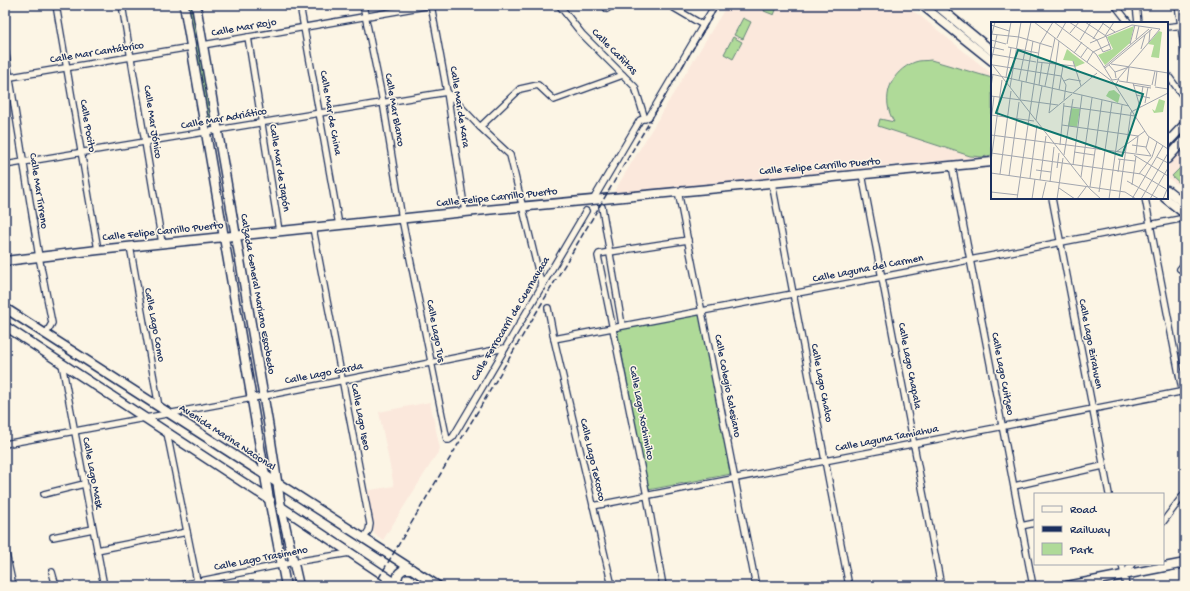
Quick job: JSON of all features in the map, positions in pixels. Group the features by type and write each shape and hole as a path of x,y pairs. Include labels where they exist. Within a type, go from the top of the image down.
{"main road":[{"name":"Calzada General Mariano Escobedo","path":"184,5 269,499 286,586"},
{"name":"Calzada General Mariano Escobedo","path":"196,5 264,396 281,507 299,586"},
{"path":"936,5 991,50"},
{"path":"925,6 991,60"},
{"path":"1168,142 1185,124"},
{"path":"1168,158 1185,139"},
{"name":"Calle Felipe Carrillo Puerto","path":"5,261 130,246 465,212 991,162"},
{"path":"1168,191 1185,204"},
{"path":"1166,199 1185,214"},
{"name":"Avenida Marina Nacional","path":"5,308 438,586"},
{"path":"5,326 269,499 350,553 387,580 400,586"},
{"path":"387,580 398,573 399,561"},
{"path":"1067,586 1185,563"},
{"path":"400,586 397,579 399,573 404,569 411,568"}],"street":[{"name":"Calle Pocito","path":"56,5 98,250"},
{"name":"Calle Mar Jónico","path":"122,5 162,243"},
{"name":"Calle Mar de China","path":"300,5 339,225"},
{"name":"Calle Mar Blanco","path":"363,5 383,102 402,219"},
{"name":"Calle Mar Rojo","path":"203,45 431,5"},
{"name":"Calle Mar de Kara","path":"431,5 465,212"},
{"name":"Calle Cañitas","path":"559,5 582,34 635,87 645,119"},
{"path":"669,5 703,25"},
{"path":"593,200 640,120 649,117 715,5"},
{"path":"1115,5 1128,22"},
{"path":"1136,5 1138,22"},
{"path":"1178,5 1183,25 1185,54"},
{"path":"1168,28 1183,25"},
{"name":"Calle Mar de Japón","path":"248,37 279,231"},
{"name":"Calle Mar Cantábrico","path":"7,77 131,58 191,47"},
{"name":"Calle Mar Tirreno","path":"5,49 7,77 24,162 39,257 52,323 46,334"},
{"path":"480,127 520,89 538,85 554,100 623,75"},
{"path":"1168,75 1185,99"},
{"path":"446,92 510,155 542,287"},
{"name":"Calle Mar Adriático","path":"5,166 446,92"},
{"name":"Calle Lago Cuitzeo","path":"952,166 1033,586"},
{"name":"Calle Lago Chapala","path":"862,174 941,586"},
{"name":"Calle Lago Chalco","path":"772,183 849,586"},
{"name":"Calle Colegio Salesiano","path":"678,191 756,586"},
{"name":"Calle Lago Zirahuen","path":"1052,199 1109,493"},
{"path":"1145,199 1184,391 1185,405"},
{"path":"602,207 622,325"},
{"name":"Calle Ferrocarril de Cuernavaca","path":"453,437 586,211"},
{"name":"Calle Laguna del Carmen","path":"554,339 1185,218"},
{"name":"Calle Lago Tus","path":"402,219 445,437 447,440 450,440 453,437"},
{"name":"Calle Lago Iseo","path":"313,228 370,524 369,530 364,538"},
{"path":"610,252 688,240"},
{"name":"Calle Lago Como","path":"130,246 159,407"},
{"name":"Calle Lago Xochimilco","path":"610,252 599,254 598,256 614,327 663,586"},
{"path":"1180,269 1185,263"},
{"name":"Calle Lago Texcoco","path":"548,308 592,506 612,586"},
{"name":"Calle Lago Garda","path":"5,444 431,364 505,348"},
{"name":"Calle Lago Mask","path":"62,364 104,586"},
{"name":"Calle Laguna Tamiahua","path":"592,506 1184,391"},
{"path":"167,433 197,584"},
{"path":"1014,486 1104,466"},
{"path":"44,494 84,484"},
{"path":"1164,521 1185,492"},
{"path":"1021,526 1034,523"},
{"path":"53,537 93,529"},
{"path":"97,550 187,532"},
{"path":"5,549 13,586"},
{"name":"Calle Lago Trasimeno","path":"176,586 197,584 282,564 350,553"},
{"path":"1122,565 1126,586"},
{"path":"1124,575 1131,565"},
{"path":"52,572 56,586"}],"shaded area":[{"path":"727,5 902,5 919,15 991,73 991,157 903,164 612,195"},
{"path":"1185,146 1185,191 1168,178 1168,165"},
{"path":"430,402 440,449 383,540 374,534 365,491 394,486 379,412"}],"green space":[{"path":"186,5 193,5 215,128 207,130"},
{"path":"766,5 778,5 774,15 764,11"},
{"path":"743,18 751,22 743,39 734,35"},
{"path":"733,37 742,42 733,59 724,54"},
{"path":"931,60 991,78 991,155 982,157 970,156 878,126 880,119 894,122 888,104 888,95 894,79 906,66 919,61"},
{"path":"1180,168 1185,173 1185,188 1172,176"},
{"path":"700,313 731,474 648,490 617,329"}],"railway":[{"path":"374,586 719,5"}]}
